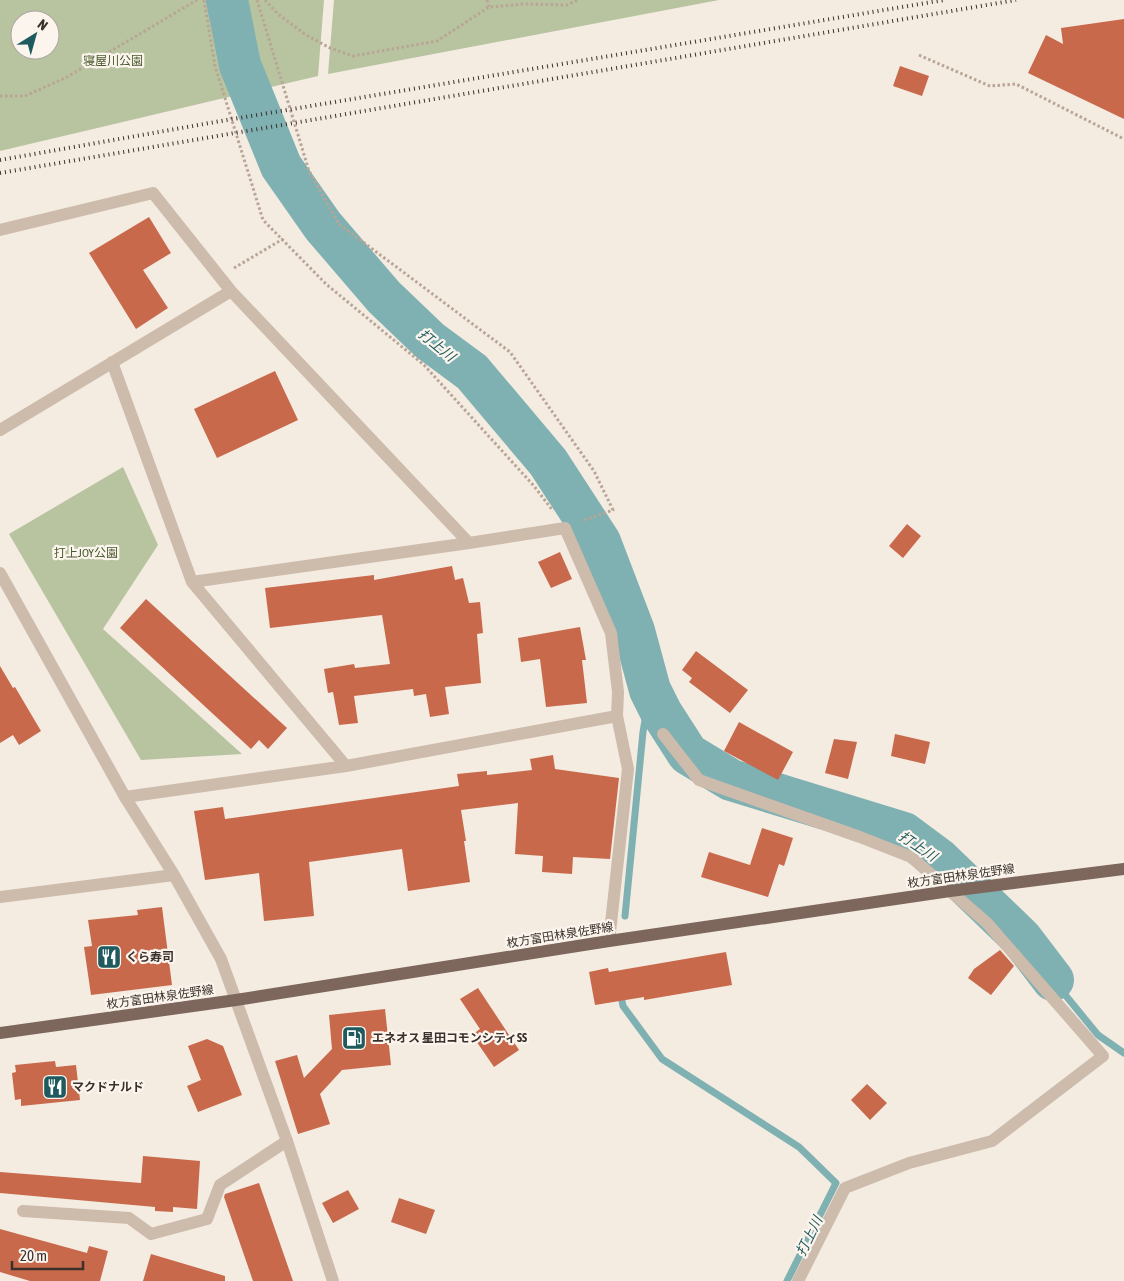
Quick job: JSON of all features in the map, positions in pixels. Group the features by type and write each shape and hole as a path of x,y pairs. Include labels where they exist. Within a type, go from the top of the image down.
{"main road":[{"name":"枚方富田林泉佐野線","path":"0,1033 236,1000 609,941 950,891 1124,869"}],"street":[{"path":"0,230 153,193 231,291 469,543"},
{"path":"0,430 231,291"},
{"path":"112,362 192,582 346,766"},
{"path":"192,582 565,528 611,633 618,692 618,716 628,769 609,941"},
{"path":"0,573 124,797 174,875 221,959 333,1281"},
{"path":"124,797 346,766 618,716"},
{"path":"663,734 699,780 911,857 987,923 1103,1056 992,1141 909,1163 844,1188 798,1281"},
{"path":"0,897 174,875"},
{"path":"23,1211 129,1218 150,1234 198,1222 207,1219 220,1185 286,1142"}],"path":[{"path":"0,96 25,96 67,77 198,0"},
{"path":"204,0 215,66 263,220 326,284 424,365 534,486 565,528 612,510 594,471 510,352 339,224 308,171 257,0"},
{"path":"265,0 278,14 306,35 330,48 353,56 437,41 489,7 524,4 568,5 578,0"},
{"path":"487,0 489,7"},
{"path":"920,55 990,86 1016,84 1124,139"},
{"path":"220,276 282,239"}],"green space":[{"name":"寝屋川公園","path":"0,0 324,0 318,76 0,151"},
{"path":"334,0 719,0 328,74"},
{"name":"打上JOY公園","path":"123,467 158,545 103,629 242,754 141,760 9,534"}],"building":[{"path":"1124,19 1124,119 1028,73 1046,35 1063,44 1061,28"},
{"path":"900,66 929,76 922,96 893,86"},
{"path":"149,217 171,253 143,270 168,308 136,329 89,253"},
{"path":"275,371 298,420 217,458 194,409"},
{"path":"907,524 921,536 903,558 889,546"},
{"path":"560,552 572,579 551,588 538,562"},
{"path":"452,566 455,580 463,578 469,603 480,602 483,633 477,634 481,683 445,687 449,714 430,717 426,694 414,696 413,689 354,696 358,723 339,725 333,692 328,693 324,669 354,664 355,668 390,664 382,615 270,628 265,588 374,575 374,580"},
{"path":"146,599 287,728 268,749 259,740 251,749 120,628"},
{"path":"580,627 586,660 582,660 587,703 546,707 540,659 521,662 518,638"},
{"path":"696,651 748,690 730,713 689,682 692,678 682,670"},
{"path":"0,666 41,731 19,745 13,735 0,743"},
{"path":"739,722 793,752 778,780 724,751"},
{"path":"895,734 930,742 925,764 891,756"},
{"path":"834,739 857,742 848,779 825,773"},
{"path":"553,755 555,769 619,778 610,859 573,857 572,874 542,872 543,856 515,854 518,803 461,810 470,882 408,891 402,849 309,862 314,916 264,921 259,873 205,880 194,811 223,807 225,819 459,786 457,774 487,771 487,775 532,770 530,759"},
{"path":"762,828 793,838 784,866 779,864 768,897 701,877 709,852 750,865"},
{"path":"162,907 172,985 91,995 84,947 92,946 88,920 138,915 137,910"},
{"path":"1000,950 1014,966 991,995 968,978 974,969"},
{"path":"726,952 732,985 644,1000 644,997 595,1005 589,972 608,968 609,972"},
{"path":"478,988 519,1050 494,1067 472,1035 480,1029 460,999"},
{"path":"385,1009 391,1065 342,1070 320,1094 330,1124 298,1134 275,1061 297,1055 304,1078 332,1049 329,1015"},
{"path":"207,1039 223,1046 242,1095 198,1112 187,1086 201,1080 188,1046"},
{"path":"55,1061 56,1067 76,1065 80,1100 21,1106 21,1099 15,1100 12,1073 16,1072 15,1065"},
{"path":"867,1084 887,1103 870,1120 851,1100"},
{"path":"143,1156 200,1161 197,1209 173,1207 173,1212 155,1211 155,1207 0,1193 0,1172 141,1183"},
{"path":"259,1183 293,1281 253,1281 224,1197 225,1194"},
{"path":"348,1190 359,1209 333,1223 322,1203"},
{"path":"399,1198 435,1210 426,1234 391,1222"},
{"path":"0,1229 87,1253 89,1246 108,1251 100,1281 30,1281 0,1272"},
{"path":"151,1254 225,1276 225,1281 143,1281"}],"waterway":[{"name":"打上川","path":"227,0 240,65 281,166 323,226 384,297 430,341 472,372 548,462 600,542 634,631 650,690 661,712 688,754 731,780 904,833 939,859 1021,938 1053,980"},
{"name":"打上川","path":"625,916 643,732 650,690"},
{"name":"打上川","path":"1053,980 1098,1035 1124,1053"},
{"name":"打上川","path":"620,991 623,1006 662,1059 799,1147 836,1183 787,1281"}],"railway":[{"path":"0,160 221,121 944,0"},
{"path":"0,173 1016,0"}],"place":[{"name":"くら寿司","path":"109,957"},
{"name":"エネオス 星田コモンシティSS","path":"354,1038"},
{"name":"マクドナルド","path":"55,1087"}]}
